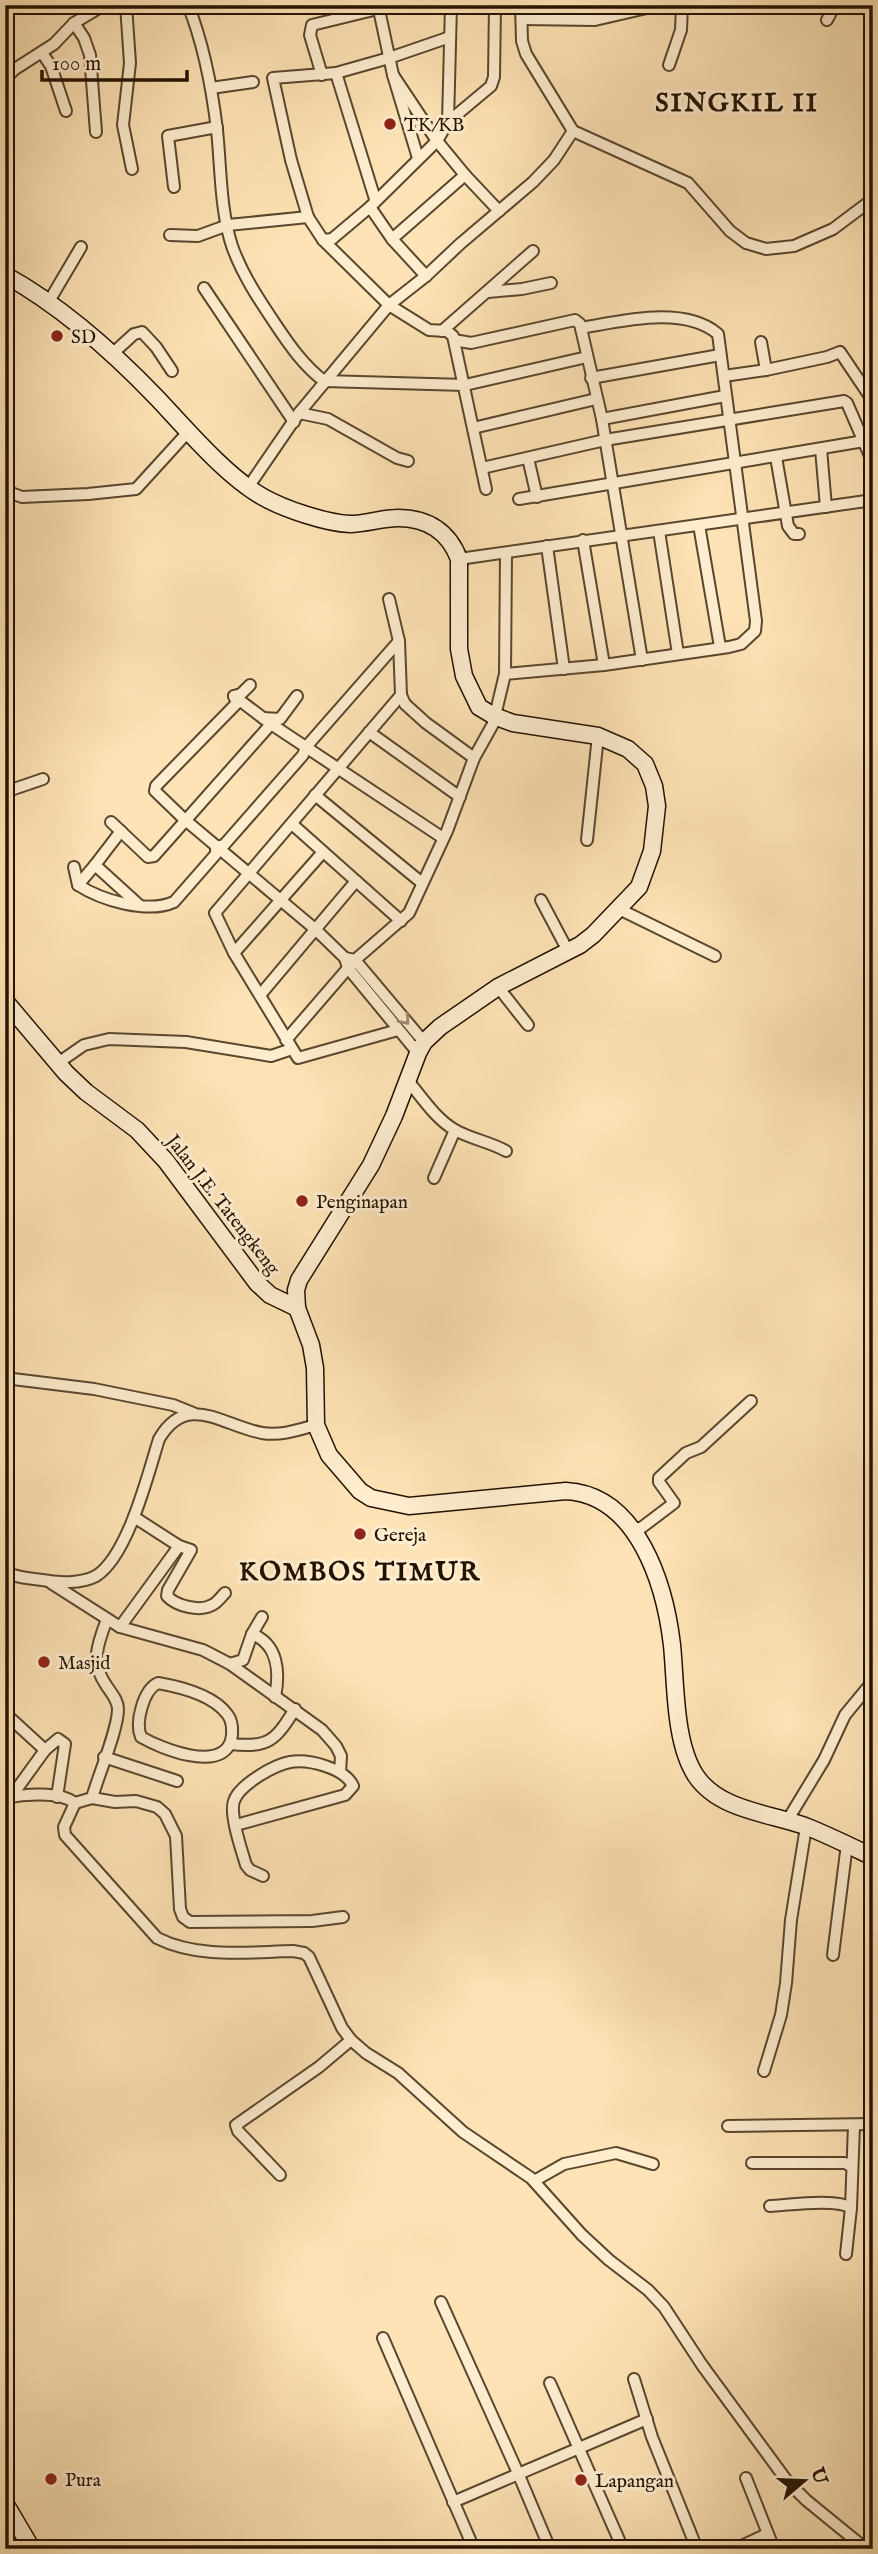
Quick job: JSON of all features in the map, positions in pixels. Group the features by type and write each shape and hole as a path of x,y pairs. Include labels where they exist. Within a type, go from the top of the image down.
{"street":[{"path":"5,79 15,69 42,53 74,23 104,5"},
{"path":"126,5 130,63 123,125 132,169"},
{"path":"188,5 202,46 211,88 232,244 257,296 299,358 324,380 465,386 587,357"},
{"path":"322,75 310,35 312,25 394,5"},
{"path":"323,240 332,239 438,141 447,122 452,5"},
{"path":"447,122 491,86 494,77 495,5"},
{"path":"521,5 522,41 526,54 573,131 688,183 730,231 746,243 766,249 782,248 813,239 833,229 873,199"},
{"path":"522,19 595,20 660,5"},
{"path":"668,65 681,30 682,5"},
{"path":"827,20 835,5"},
{"path":"378,7 393,75 418,158"},
{"path":"74,23 84,38 90,55 96,132"},
{"path":"450,37 336,73 273,78 291,160 308,217 323,240 389,305 429,330 451,333 486,489"},
{"path":"42,53 51,65 66,111"},
{"path":"336,73 373,203 392,239 426,276"},
{"path":"393,75 438,141 499,211"},
{"path":"211,88 253,82"},
{"path":"174,187 168,136 216,127"},
{"path":"249,486 324,380 389,305 533,182 554,160 573,131"},
{"path":"392,239 465,175"},
{"path":"170,235 198,236 228,225 308,217"},
{"path":"48,303 82,247"},
{"path":"442,331 533,251"},
{"path":"5,275 73,320 228,470 263,497 330,521 350,524 399,518 415,520 444,532 459,559 459,649 464,676 478,707 494,716 534,727 598,736 628,749 645,764 654,786 657,806 652,851 639,887 593,935 498,987 440,1027 421,1047 409,1082 371,1165 299,1280 296,1308 311,1345 316,1368 316,1424 329,1455 342,1473 360,1492 371,1498 409,1506 566,1491 583,1492 599,1498 632,1528 655,1573 672,1643 680,1728 685,1751 695,1774 708,1791 738,1807 806,1827 873,1857"},
{"path":"488,292 551,283"},
{"path":"204,288 297,417"},
{"path":"505,674 604,665 741,644 755,631 757,621 718,334 700,322 678,318 630,320 581,328"},
{"path":"454,340 471,343 575,320 581,328 602,419 619,535 642,660"},
{"path":"112,355 134,334 142,332 172,371"},
{"path":"761,342 766,370"},
{"path":"724,376 766,370 840,352 873,401"},
{"path":"591,378 720,355"},
{"path":"602,419 725,396"},
{"path":"473,428 596,398"},
{"path":"482,468 605,440 844,401 873,463"},
{"path":"297,417 328,419 397,458 408,461"},
{"path":"5,484 11,493 22,497 136,489 188,432"},
{"path":"519,499 864,441"},
{"path":"821,449 827,507"},
{"path":"776,457 785,513 791,531 799,534"},
{"path":"528,458 537,497"},
{"path":"459,559 873,500"},
{"path":"699,525 720,647"},
{"path":"659,531 678,654"},
{"path":"583,540 604,665"},
{"path":"547,546 564,669"},
{"path":"58,1063 84,1045 109,1040 186,1042 271,1056 289,1045 349,962 409,913 443,838 474,758 493,724 505,674 506,553"},
{"path":"389,599 399,641 401,695 405,704 474,758"},
{"path":"216,847 224,845 399,641"},
{"path":"233,696 242,694 250,685"},
{"path":"398,1030 298,1058 234,953 215,913 401,695"},
{"path":"233,696 443,838"},
{"path":"233,696 237,703 156,786 158,794 184,820 315,929 386,997 421,1047"},
{"path":"111,822 151,857 267,721 280,719 297,696"},
{"path":"369,732 460,797"},
{"path":"587,840 598,736"},
{"path":"5,792 43,779"},
{"path":"315,795 422,883"},
{"path":"292,824 401,921"},
{"path":"78,885 121,831"},
{"path":"78,885 115,901 139,905 167,905 174,902 216,854 216,847"},
{"path":"234,953 323,852"},
{"path":"94,865 139,905"},
{"path":"74,867 78,885"},
{"path":"261,994 356,881"},
{"path":"541,900 568,951"},
{"path":"619,909 715,957"},
{"path":"349,962 378,1007 398,1030 421,1047"},
{"path":"498,987 528,1025"},
{"path":"378,1007 386,997"},
{"name":"Jalan J.E. Tatengkeng","path":"5,1001 86,1092 137,1130 166,1161 257,1283 270,1295 296,1308"},
{"path":"409,1082 441,1121 506,1152"},
{"path":"434,1178 455,1130"},
{"path":"5,1378 94,1389 173,1405 261,1433 292,1432 316,1424"},
{"path":"632,1528 641,1528 674,1503 659,1478 686,1453 701,1447 751,1401"},
{"path":"5,1572 48,1581 83,1580 96,1575 106,1566 135,1517 159,1439 165,1428 175,1420 193,1413"},
{"path":"135,1517 179,1546 191,1550 167,1590 167,1596 172,1601 204,1608 216,1603 225,1593"},
{"path":"120,1627 179,1546"},
{"path":"75,1598 83,1580"},
{"path":"48,1581 120,1627 203,1650 230,1664 322,1730 341,1756 340,1772"},
{"path":"230,1664 243,1660 261,1617"},
{"path":"92,1798 116,1723 118,1708 95,1663 95,1654 107,1619"},
{"path":"252,1634 264,1640 271,1648 279,1678 275,1697"},
{"path":"787,1821 824,1760 845,1715 873,1681"},
{"path":"230,1744 233,1731 230,1721 217,1705 176,1686 158,1683 149,1689 139,1726 141,1737 186,1755 199,1757 221,1753 230,1744 262,1745 272,1740 280,1733 295,1709"},
{"path":"9,1717 45,1750"},
{"path":"8,1797 45,1750 58,1739 64,1742 57,1797"},
{"path":"104,1758 177,1781"},
{"path":"236,1825 345,1795 353,1786 340,1772 300,1762 290,1762 249,1782 234,1801 236,1825 246,1865 263,1876"},
{"path":"8,1797 57,1797 75,1803 92,1798 115,1802 145,1802 165,1814 176,1836 180,1909 187,1921 312,1921 343,1917"},
{"path":"75,1803 64,1827 65,1835 157,1938 174,1946 228,1953 304,1953 313,1963 342,2028 351,2040 398,2073 463,2132 534,2181 582,2235 648,2290 664,2307 715,2384 793,2487 866,2549"},
{"path":"764,2071 781,2015 790,1920 806,1827"},
{"path":"833,1955 846,1844"},
{"path":"280,2175 238,2131 236,2125 319,2067 351,2040"},
{"path":"846,2254 851,2208 854,2124"},
{"path":"728,2126 873,2124"},
{"path":"534,2181 564,2164 616,2153 653,2164"},
{"path":"752,2163 845,2162 852,2166"},
{"path":"770,2206 826,2203 845,2204 851,2208"},
{"path":"441,2302 550,2549"},
{"path":"383,2337 474,2549"},
{"path":"634,2379 697,2549"},
{"path":"550,2383 623,2549"},
{"path":"453,2502 647,2419"},
{"path":"746,2478 774,2549"},
{"path":"5,2503 32,2549"},
{"path":"735,2549 767,2534"}],"place":[{"name":"TK/KB","path":"390,124"},
{"name":"SD","path":"57,336"},
{"name":"Penginapan","path":"302,1201"},
{"name":"Gereja","path":"360,1534"},
{"name":"Masjid","path":"44,1662"},
{"name":"Pura","path":"51,2479"},
{"name":"Lapangan","path":"581,2480"}],"district":[{"name":"SINGKIL II","path":"737,102"},
{"name":"KOMBOS TIMUR","path":"360,1571"}]}
